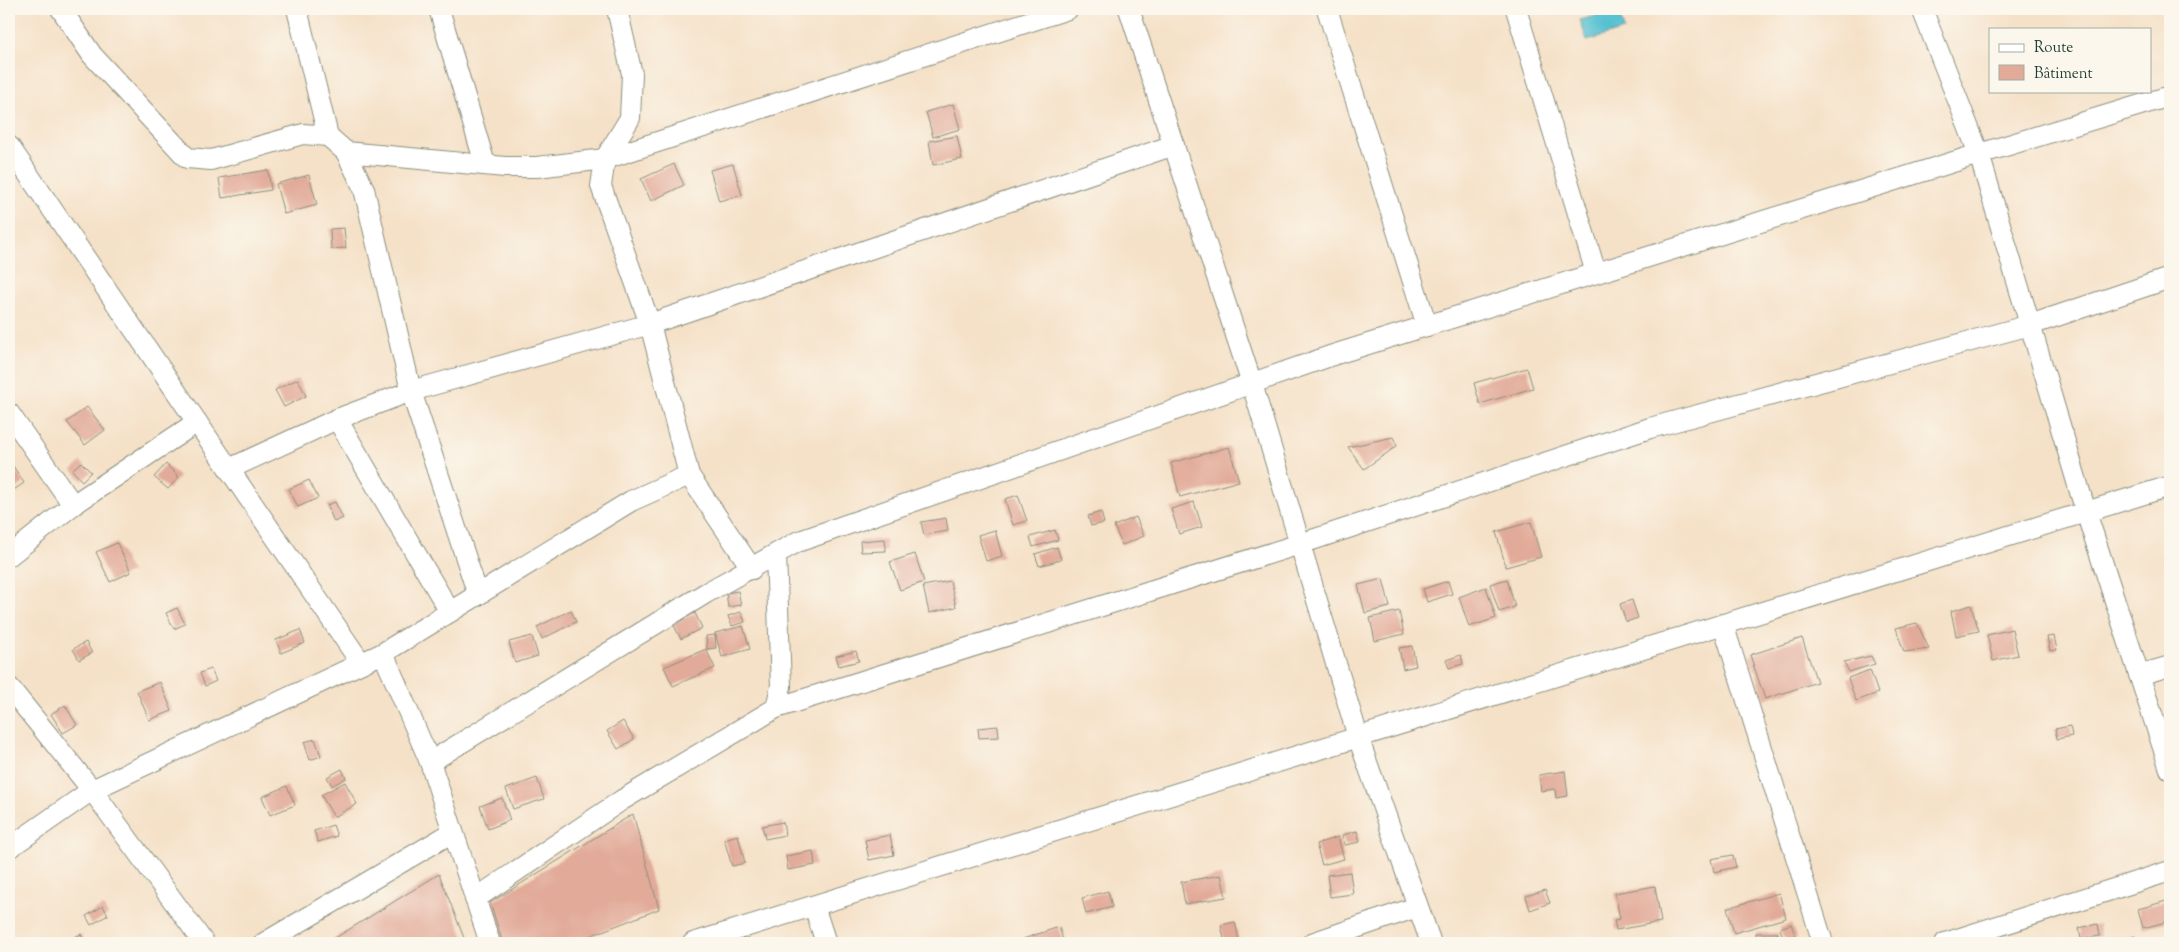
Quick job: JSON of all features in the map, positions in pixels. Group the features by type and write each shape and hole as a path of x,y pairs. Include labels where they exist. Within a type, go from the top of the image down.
{"street":[{"path":"61,9 92,54 187,158 211,160 303,134 328,136"},
{"path":"296,9 328,136 346,152 364,189 411,391 478,595"},
{"path":"439,9 485,164"},
{"path":"617,9 632,74 630,118 605,159 601,186 650,324 689,475 752,569"},
{"path":"346,152 536,167 605,159 1068,9"},
{"path":"1129,9 1252,384 1358,737 1431,943"},
{"path":"1327,9 1427,326"},
{"path":"1516,9 1596,273"},
{"path":"1922,9 1979,154 2086,512 2170,770"},
{"path":"430,762 706,593 752,569 797,542 1252,384 1427,326 2170,96"},
{"path":"229,469 337,419 411,391 650,324 1174,145"},
{"path":"9,146 361,663"},
{"path":"475,898 622,800 776,708 1300,544 1650,428 2030,324 2170,278"},
{"path":"9,413 73,505"},
{"path":"337,419 450,612"},
{"path":"9,556 73,505 197,422"},
{"path":"9,848 92,790 384,653 631,501 689,475"},
{"path":"694,943 2170,486"},
{"path":"776,555 781,686 776,708"},
{"path":"1724,624 1823,943"},
{"path":"384,653 430,762 490,943"},
{"path":"2140,675 2170,666"},
{"path":"9,687 92,790 204,943"},
{"path":"264,943 453,832"},
{"path":"1945,943 2170,872"},
{"path":"814,906 826,943"},
{"path":"1312,943 1417,907"}],"water":[{"path":"1618,10 1624,30 1587,41 1580,20"}],"building":[{"path":"953,104 960,129 933,137 926,112"},
{"path":"957,136 962,159 933,165 929,141"},
{"path":"674,164 684,185 651,201 641,179"},
{"path":"733,164 742,195 719,201 710,170"},
{"path":"268,170 271,190 222,198 219,178"},
{"path":"309,175 317,205 284,214 276,184"},
{"path":"344,228 346,248 331,249 330,229"},
{"path":"1527,368 1533,388 1480,404 1474,383"},
{"path":"298,379 306,396 284,407 275,390"},
{"path":"87,407 105,430 85,445 67,422"},
{"path":"1393,437 1397,446 1364,469 1348,447"},
{"path":"1229,447 1239,481 1180,497 1171,463"},
{"path":"81,462 91,472 82,481 72,470"},
{"path":"11,463 24,483 9,493 9,465"},
{"path":"166,464 179,477 168,489 154,477"},
{"path":"309,480 318,498 298,507 289,489"},
{"path":"1018,495 1027,521 1013,525 1005,499"},
{"path":"335,502 343,518 334,522 327,505"},
{"path":"1194,502 1202,527 1179,534 1171,509"},
{"path":"1101,512 1104,523 1091,526 1088,516"},
{"path":"1136,517 1144,536 1122,545 1114,526"},
{"path":"946,518 948,531 924,535 921,522"},
{"path":"1531,522 1541,557 1506,567 1496,532"},
{"path":"995,530 1002,556 986,561 978,535"},
{"path":"1055,530 1058,540 1033,547 1030,537"},
{"path":"885,539 886,551 861,552 860,541"},
{"path":"117,543 131,572 110,582 96,552"},
{"path":"1057,547 1061,560 1039,566 1035,554"},
{"path":"915,554 924,582 900,590 890,562"},
{"path":"1383,579 1390,607 1365,613 1358,585"},
{"path":"1507,579 1515,607 1499,612 1490,584"},
{"path":"950,581 956,607 929,613 923,586"},
{"path":"1448,581 1452,594 1427,602 1423,589"},
{"path":"1486,587 1496,618 1469,627 1459,597"},
{"path":"738,591 741,605 728,607 726,593"},
{"path":"1632,600 1638,618 1626,622 1620,604"},
{"path":"1971,605 1979,631 1956,636 1951,611"},
{"path":"177,608 185,624 174,629 166,613"},
{"path":"571,610 576,622 542,639 537,627"},
{"path":"1399,611 1404,634 1375,641 1370,618"},
{"path":"741,612 745,622 732,626 728,616"},
{"path":"695,613 702,628 681,639 673,624"},
{"path":"1917,623 1929,649 1904,652 1896,628"},
{"path":"743,626 750,649 722,657 715,633"},
{"path":"2012,629 2018,655 1993,661 1987,635"},
{"path":"300,630 305,643 281,653 276,640"},
{"path":"715,635 716,648 707,649 706,636"},
{"path":"532,636 538,656 515,663 509,642"},
{"path":"2054,636 2057,650 2050,651 2047,637"},
{"path":"1802,638 1817,682 1765,699 1750,655"},
{"path":"86,642 92,653 79,660 73,649"},
{"path":"1412,646 1416,666 1403,669 1399,648"},
{"path":"706,649 715,668 673,686 664,667"},
{"path":"856,651 859,661 839,666 836,656"},
{"path":"1461,655 1463,664 1449,668 1446,660"},
{"path":"1871,656 1875,664 1849,672 1844,662"},
{"path":"211,669 216,681 205,686 200,673"},
{"path":"1870,670 1878,693 1856,701 1848,678"},
{"path":"160,682 172,711 149,720 137,691"},
{"path":"65,705 77,725 63,733 51,714"},
{"path":"623,721 634,739 618,749 607,731"},
{"path":"998,726 999,737 979,738 978,728"},
{"path":"2070,726 2072,736 2057,739 2055,729"},
{"path":"315,739 321,756 310,760 304,742"},
{"path":"342,769 346,778 332,786 327,777"},
{"path":"1565,771 1568,796 1556,798 1555,789 1541,791 1539,775"},
{"path":"537,778 544,799 513,809 506,789"},
{"path":"345,782 357,804 334,817 321,795"},
{"path":"287,786 295,805 270,815 262,797"},
{"path":"502,798 510,820 488,829 480,806"},
{"path":"633,814 659,909 572,943 503,943 490,903"},
{"path":"783,822 785,835 765,839 762,826"},
{"path":"333,825 337,836 318,842 314,831"},
{"path":"1357,831 1360,842 1345,845 1342,835"},
{"path":"738,835 745,863 732,866 724,839"},
{"path":"890,835 894,855 869,860 865,840"},
{"path":"1338,837 1344,859 1322,865 1316,844"},
{"path":"813,851 815,865 788,870 786,856"},
{"path":"1733,855 1736,867 1714,872 1711,859"},
{"path":"1350,872 1353,894 1330,897 1327,875"},
{"path":"439,874 466,943 327,943"},
{"path":"1221,875 1226,897 1185,904 1181,882"},
{"path":"1655,886 1661,922 1616,930 1614,920 1620,919 1615,893"},
{"path":"1545,890 1550,903 1530,910 1526,896"},
{"path":"1108,891 1112,907 1086,914 1082,898"},
{"path":"1779,893 1786,918 1734,933 1727,908"},
{"path":"2170,900 2170,921 2143,928 2138,909"},
{"path":"103,906 108,915 91,925 86,916"},
{"path":"1235,922 1239,940 1225,943 1221,925"},
{"path":"1791,924 1797,939 1785,943 1780,928"},
{"path":"2098,924 2100,936 2081,939 2079,928"},
{"path":"1059,927 1064,943 1011,943"},
{"path":"1756,933 1778,933 1778,943 1756,943"},
{"path":"81,934 85,943 61,943"},
{"path":"2135,936 2137,943 2112,943"}]}
